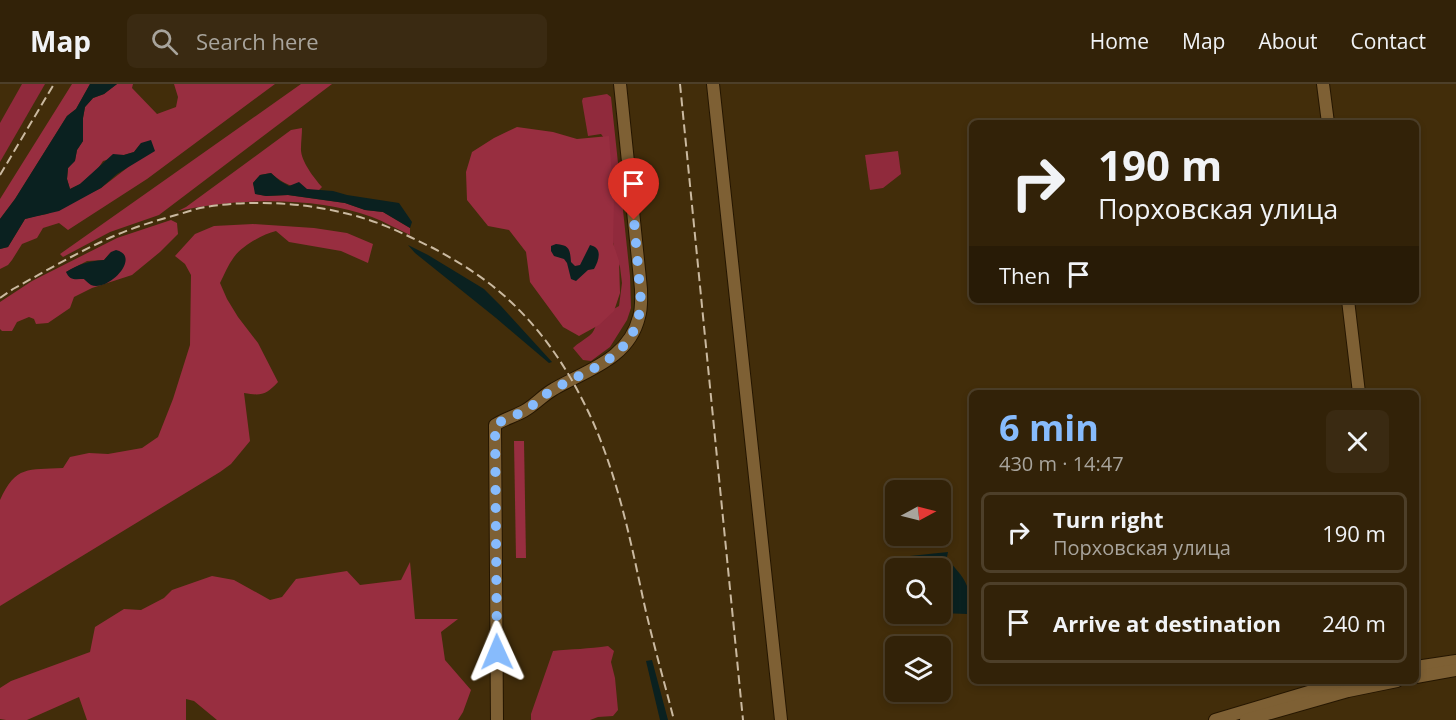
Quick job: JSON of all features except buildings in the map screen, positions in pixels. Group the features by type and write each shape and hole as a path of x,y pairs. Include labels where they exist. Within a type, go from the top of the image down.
{"street":[{"path":"497,720 495,425 525,411 554,389 604,363 624,347 640,315 641,289 620,84"},
{"path":"713,84 781,720"},
{"path":"1323,84 1328,120"},
{"path":"1348,303 1359,390"},
{"path":"1419,667 1456,661"},
{"path":"1419,676 1456,670"},
{"path":"1215,720 1340,684"},
{"path":"1245,720 1337,694 1383,684"}],"shaded area":[{"path":"22,84 45,84 0,162 0,123"},
{"path":"72,84 90,84 76,109 67,116 0,219 0,199"},
{"path":"117,84 133,84 132,88 157,114 176,107 178,97 174,84 275,84 147,179 68,230 59,223 43,228 37,238 22,244 8,265 0,269 0,249 8,247 25,219 47,214 101,188 127,168 141,143 134,152 103,161 97,170 70,189 67,179 68,168 75,160 77,150 83,141 85,107 93,98 104,94"},
{"path":"301,84 332,84 159,215 110,232 63,257 60,254"},
{"path":"607,94 611,97 630,276 631,308 627,320 610,347 591,361 583,360 573,348 591,334 601,318 619,306 622,283 609,221 608,143 601,134 588,136 582,101 583,98"},
{"path":"517,127 553,132 577,139 609,136 614,201 613,243 619,261 620,293 614,311 599,325 579,336 563,327 530,282 526,252 509,230 488,226 467,200 466,172 472,152"},
{"path":"302,128 301,153 305,163 322,187 318,191 293,186 271,173 260,175 253,183 256,194 288,195 345,203 365,210 383,212 410,228 410,235 377,219 350,210 301,202 225,203 178,211 291,130"},
{"path":"898,151 901,174 883,188 870,190 865,155"},
{"path":"171,220 177,223 178,234 132,275 92,288 74,297 70,308 48,323 36,324 34,319 29,317 17,322 12,331 0,329 0,302 32,281 117,238","holes":["111,252 93,285 66,272 87,261 104,260"]},
{"path":"253,224 314,228 347,233 373,244 368,263 341,251 289,242 276,231 253,241 242,249 230,263 220,283 238,317 258,343 278,382 263,394 244,393 250,441 231,464 220,472 0,606 0,500 6,489 18,475 24,472 63,468 70,457 89,453 108,454 142,448 158,437 190,345 191,275 185,264 175,256 195,234 214,226"},
{"path":"514,441 524,441 526,558 516,558"},
{"path":"410,562 415,619 458,619 441,632 445,660 471,690 458,720 217,720 194,701 186,699 186,720 87,720 79,697 27,720 0,719 0,688 11,681 90,652 95,627 124,609 141,610 164,598 172,590 212,576 234,580 270,600 282,597 296,579 347,571 360,585 401,580"},
{"path":"608,646 614,651 611,662 618,710 613,716 590,720 531,720 531,714 553,651"}],"water":[{"path":"90,84 117,84 104,94 93,98 85,107 83,141 77,150 75,161 68,168 67,179 70,189 80,184 113,154 124,155 134,152 141,143 151,140 155,151 117,174 101,188 59,211 25,219 8,247 0,249 0,219 67,116 76,109"},
{"path":"271,173 289,186 299,182 307,189 333,191 399,203 412,222 410,228 383,212 365,210 345,203 288,195 255,194 253,183 260,175"},
{"path":"556,244 568,249 571,262 575,266 580,265 590,245 594,247 599,255 594,269 588,270 576,281 571,279 567,263 564,259 554,256 551,251 551,246"},
{"path":"408,245 484,289 552,362 549,363"},
{"path":"116,250 126,259 124,266 114,279 106,283 98,286 91,285 84,279 71,278 66,272 84,263 104,260"},
{"path":"948,552 948,558 908,558 910,556"},
{"path":"951,562 969,586 969,612 951,613"},
{"path":"652,660 668,720 660,720 646,661"}],"railway":[{"path":"0,175 54,84"},
{"path":"680,84 743,720"},
{"path":"0,298 68,259 129,230 200,208 242,203 307,206 349,214 401,233 464,266 502,294 544,338 571,378 597,430 621,504 647,618 674,720"}],"route":[{"path":"497,652 495,425 525,411 554,389 604,363 624,347 640,315 641,289 634,220"}]}
